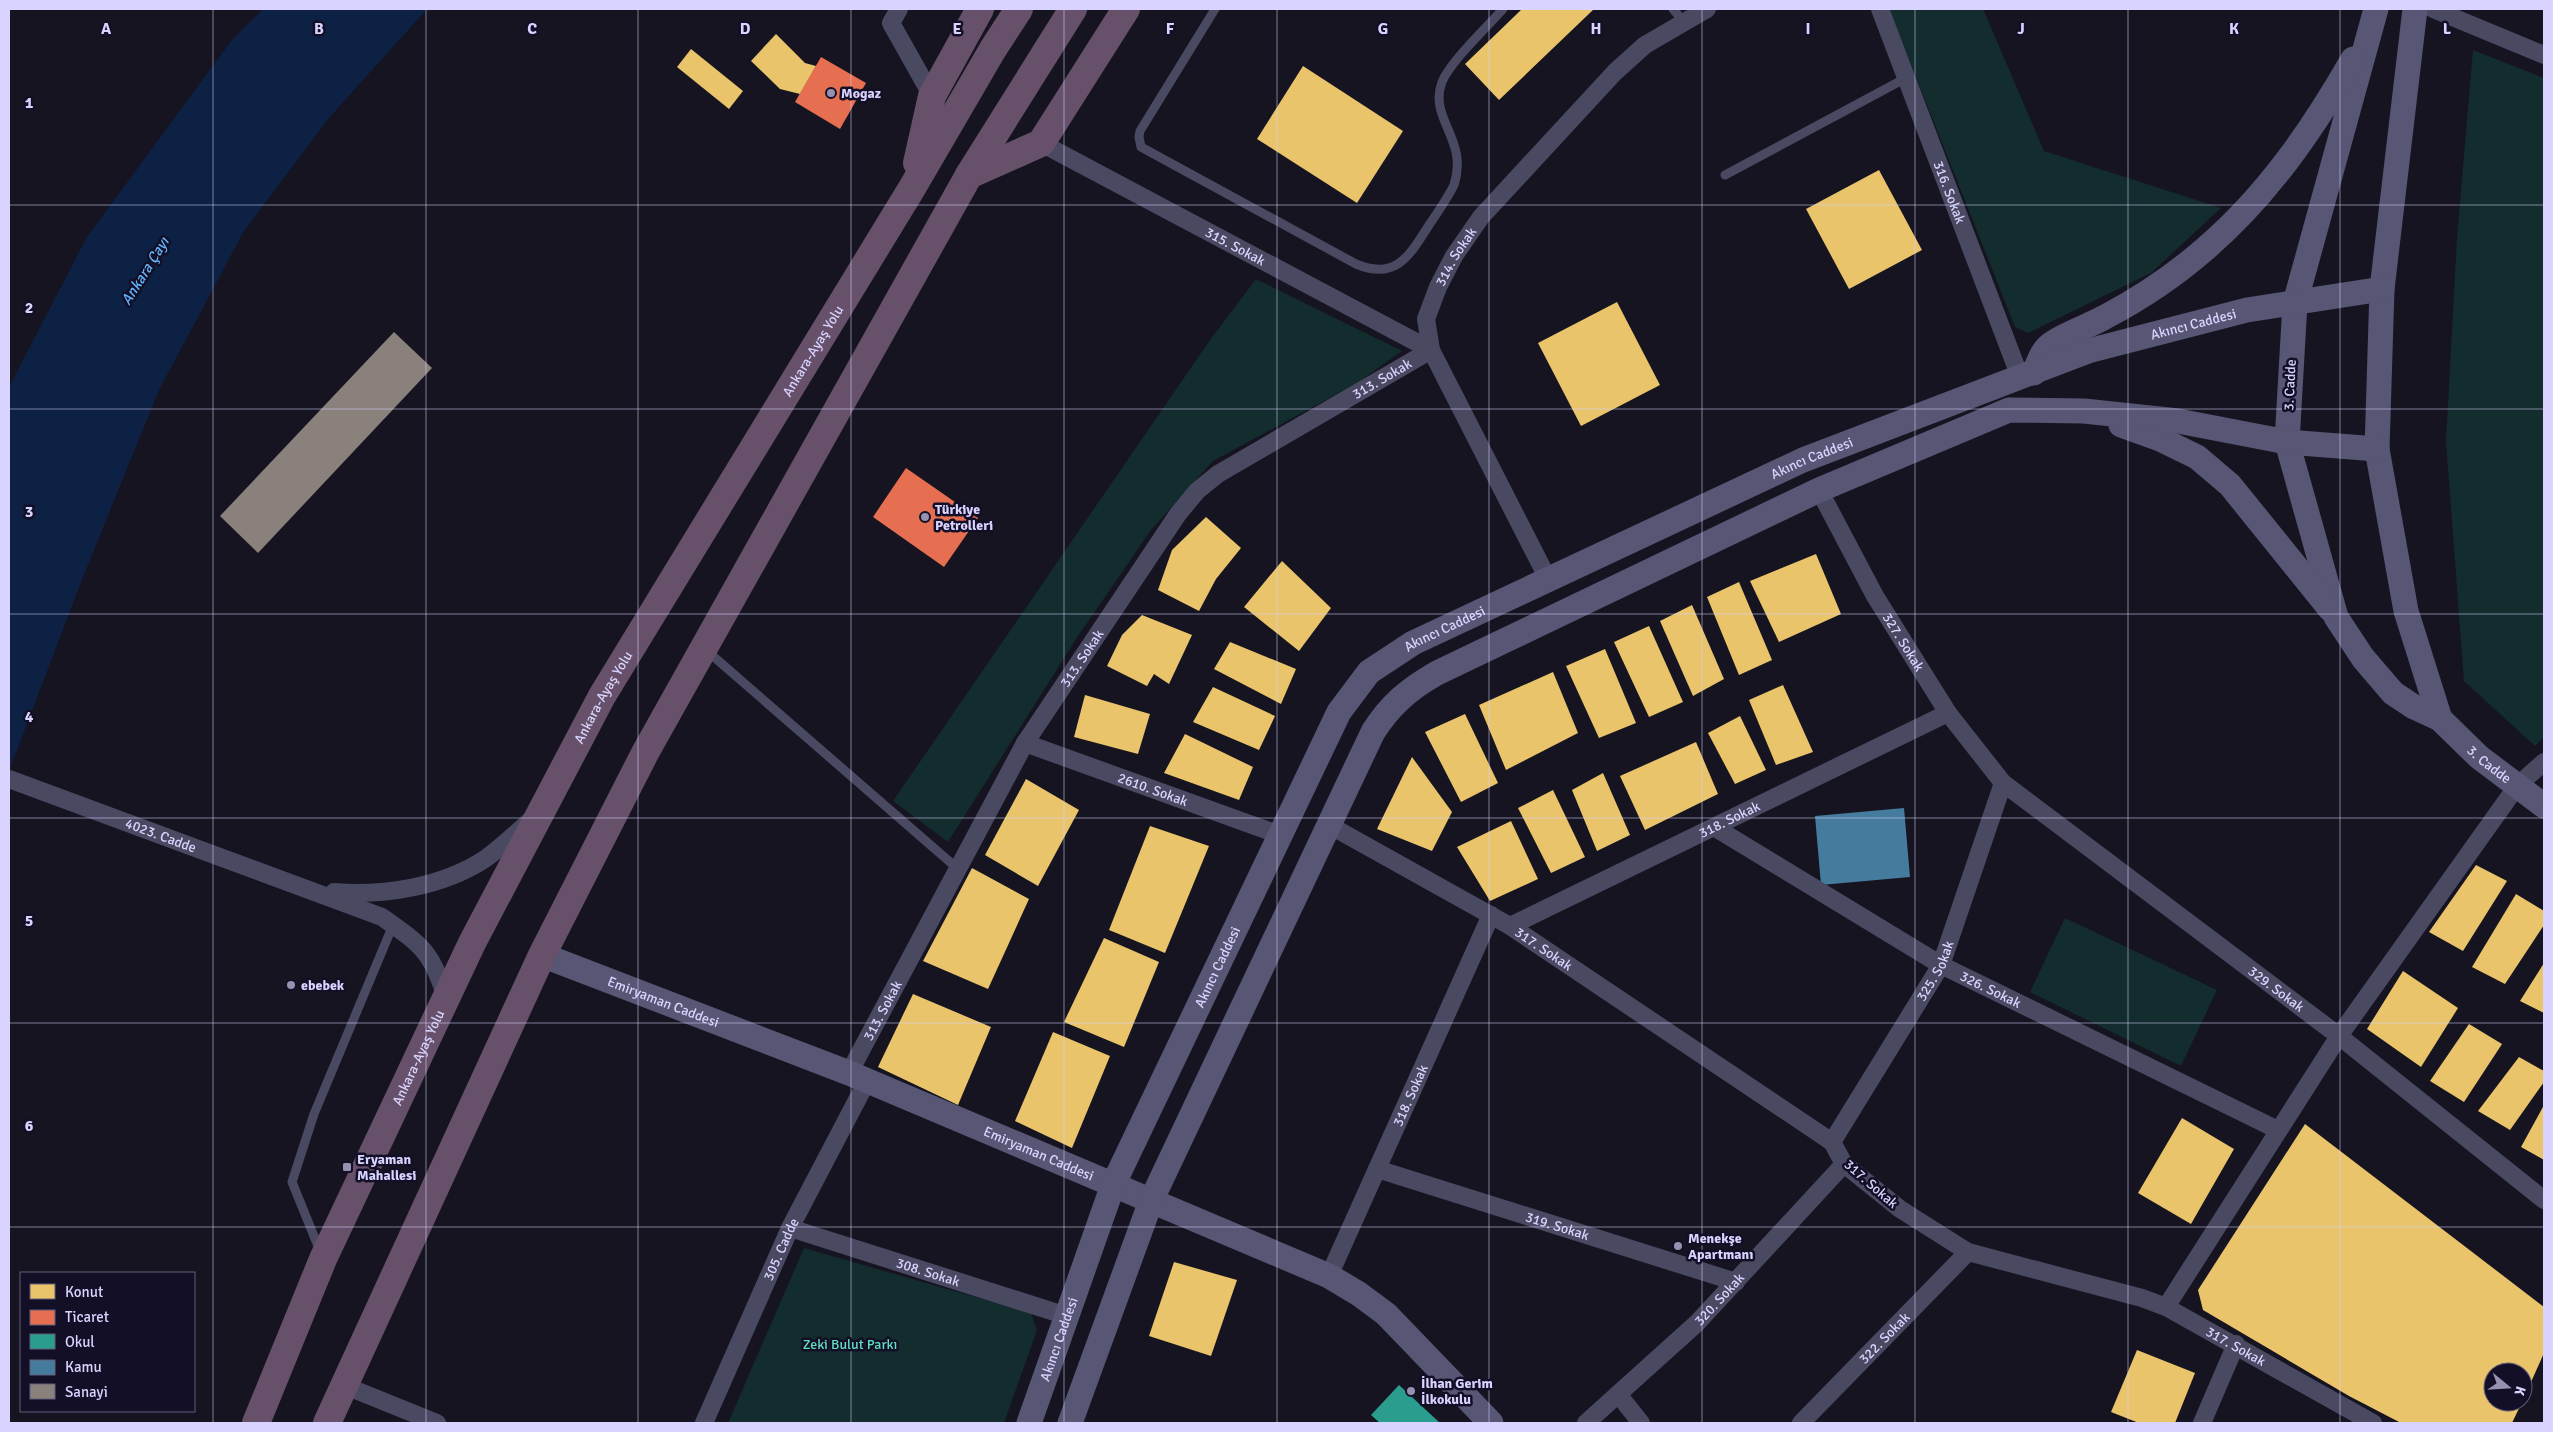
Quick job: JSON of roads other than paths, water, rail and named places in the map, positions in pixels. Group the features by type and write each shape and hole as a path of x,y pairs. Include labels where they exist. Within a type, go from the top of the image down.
{"highway":[{"path":"912,188 932,96 980,9"},
{"name":"Ankara-Ayaş Yolu","path":"256,1423 323,1258 472,943 602,696 912,188 992,49 1019,9"},
{"path":"327,1423 542,955 645,753 969,175 1073,9"},
{"path":"969,175 1041,143 1126,9"}],"street":[{"path":"899,9 891,23 932,96"},
{"name":"314. Sokak","path":"1548,579 1431,350 1426,319 1438,287 1454,256 1482,217 1615,72 1678,15 1707,9"},
{"name":"316. Sokak","path":"1880,9 1906,78 2027,375"},
{"name":"3. Cadde","path":"2415,9 2382,288 2377,449 2406,611 2440,719"},
{"path":"2433,9 2544,55"},
{"path":"2027,375 2042,353 2053,342 2103,318 2153,290 2206,249 2254,200 2292,156 2322,114 2374,17"},
{"name":"3. Cadde","path":"2374,17 2295,303 2287,442 2336,617 2363,658 2392,693 2414,707 2440,719 2479,757 2544,806"},
{"name":"315. Sokak","path":"1041,143 1431,350"},
{"name":"Akıncı Caddesi","path":"1029,1423 1113,1185 1338,712 1369,672 1413,643 1803,460 2088,351 2159,331 2247,310 2382,288"},
{"name":"313. Sokak","path":"858,1077 958,869 1025,743 1178,514 1197,491 1218,474 1431,350"},
{"path":"1070,1423 1151,1201 1373,732 1386,712 1401,696 1419,684 1819,490 2009,410 2084,411 2178,421 2287,442 2377,449"},
{"path":"2084,411 2160,439 2197,457 2230,485 2336,617"},
{"path":"1803,460 1819,490"},
{"name":"327. Sokak","path":"1819,490 1875,596 1948,713 2003,783"},
{"name":"318. Sokak","path":"1510,926 1948,713"},
{"name":"2610. Sokak","path":"1025,743 1280,835"},
{"path":"2166,1307 2339,1036 2517,786 2544,762"},
{"name":"4023. Cadde","path":"16,782 314,890 382,917 425,950 438,971 446,998"},
{"name":"325. Sokak","path":"1832,1142 1941,965 2003,783"},
{"name":"329. Sokak","path":"2003,783 2339,1036 2544,1200"},
{"name":"4023. Cadde","path":"314,890 360,894 413,887 452,876 485,858 541,811"},
{"name":"317. Sokak","path":"1329,825 1510,926 1832,1142 1844,1164 1900,1209 1968,1252 2142,1298 2166,1307 2236,1344 2373,1423"},
{"name":"326. Sokak","path":"1714,826 1941,965 2278,1130"},
{"name":"318. Sokak","path":"1329,1276 1491,916"},
{"name":"Emiryaman Caddesi","path":"542,955 858,1077 1329,1276 1359,1294 1386,1314 1492,1423"},
{"name":"305. Cadde","path":"704,1423 858,1077"},
{"name":"320. Sokak","path":"1586,1423 1697,1323 1844,1164"},
{"name":"319. Sokak","path":"1377,1169 1736,1282"},
{"name":"308. Sokak","path":"790,1228 1067,1316"},
{"name":"322. Sokak","path":"1801,1423 1968,1252"},
{"path":"2202,1423 2236,1344"},
{"path":"343,1385 437,1423"},
{"path":"1618,1394 1641,1423"}],"lane":[{"path":"1215,9 1140,131 1138,136 1141,147 1356,264 1375,270 1394,266 1409,255 1454,185 1458,174 1457,150 1440,110 1439,92 1446,74 1503,9"},
{"path":"1725,175 1906,78"},
{"path":"704,648 958,869"},
{"path":"323,1258 292,1182 314,1114 393,925"}],"water":[{"name":"Ankara Çayı","path":"263,9 427,9 328,119 244,231 159,390 83,577 9,771 9,387 87,237 231,41"}],"place":[{"name":"Mogaz","path":"831,93"},
{"name":"Türkiye Petrolleri","path":"925,517"},
{"name":"ebebek","path":"291,985"},
{"name":"Eryaman Mahallesi","path":"347,1167"},
{"name":"Menekşe Apartmanı","path":"1678,1246"},
{"name":"İlhan Gerim İlkokulu","path":"1411,1391"}],"park label":[{"name":"Zeki Bulut Parkı","path":"850,1344"}]}
